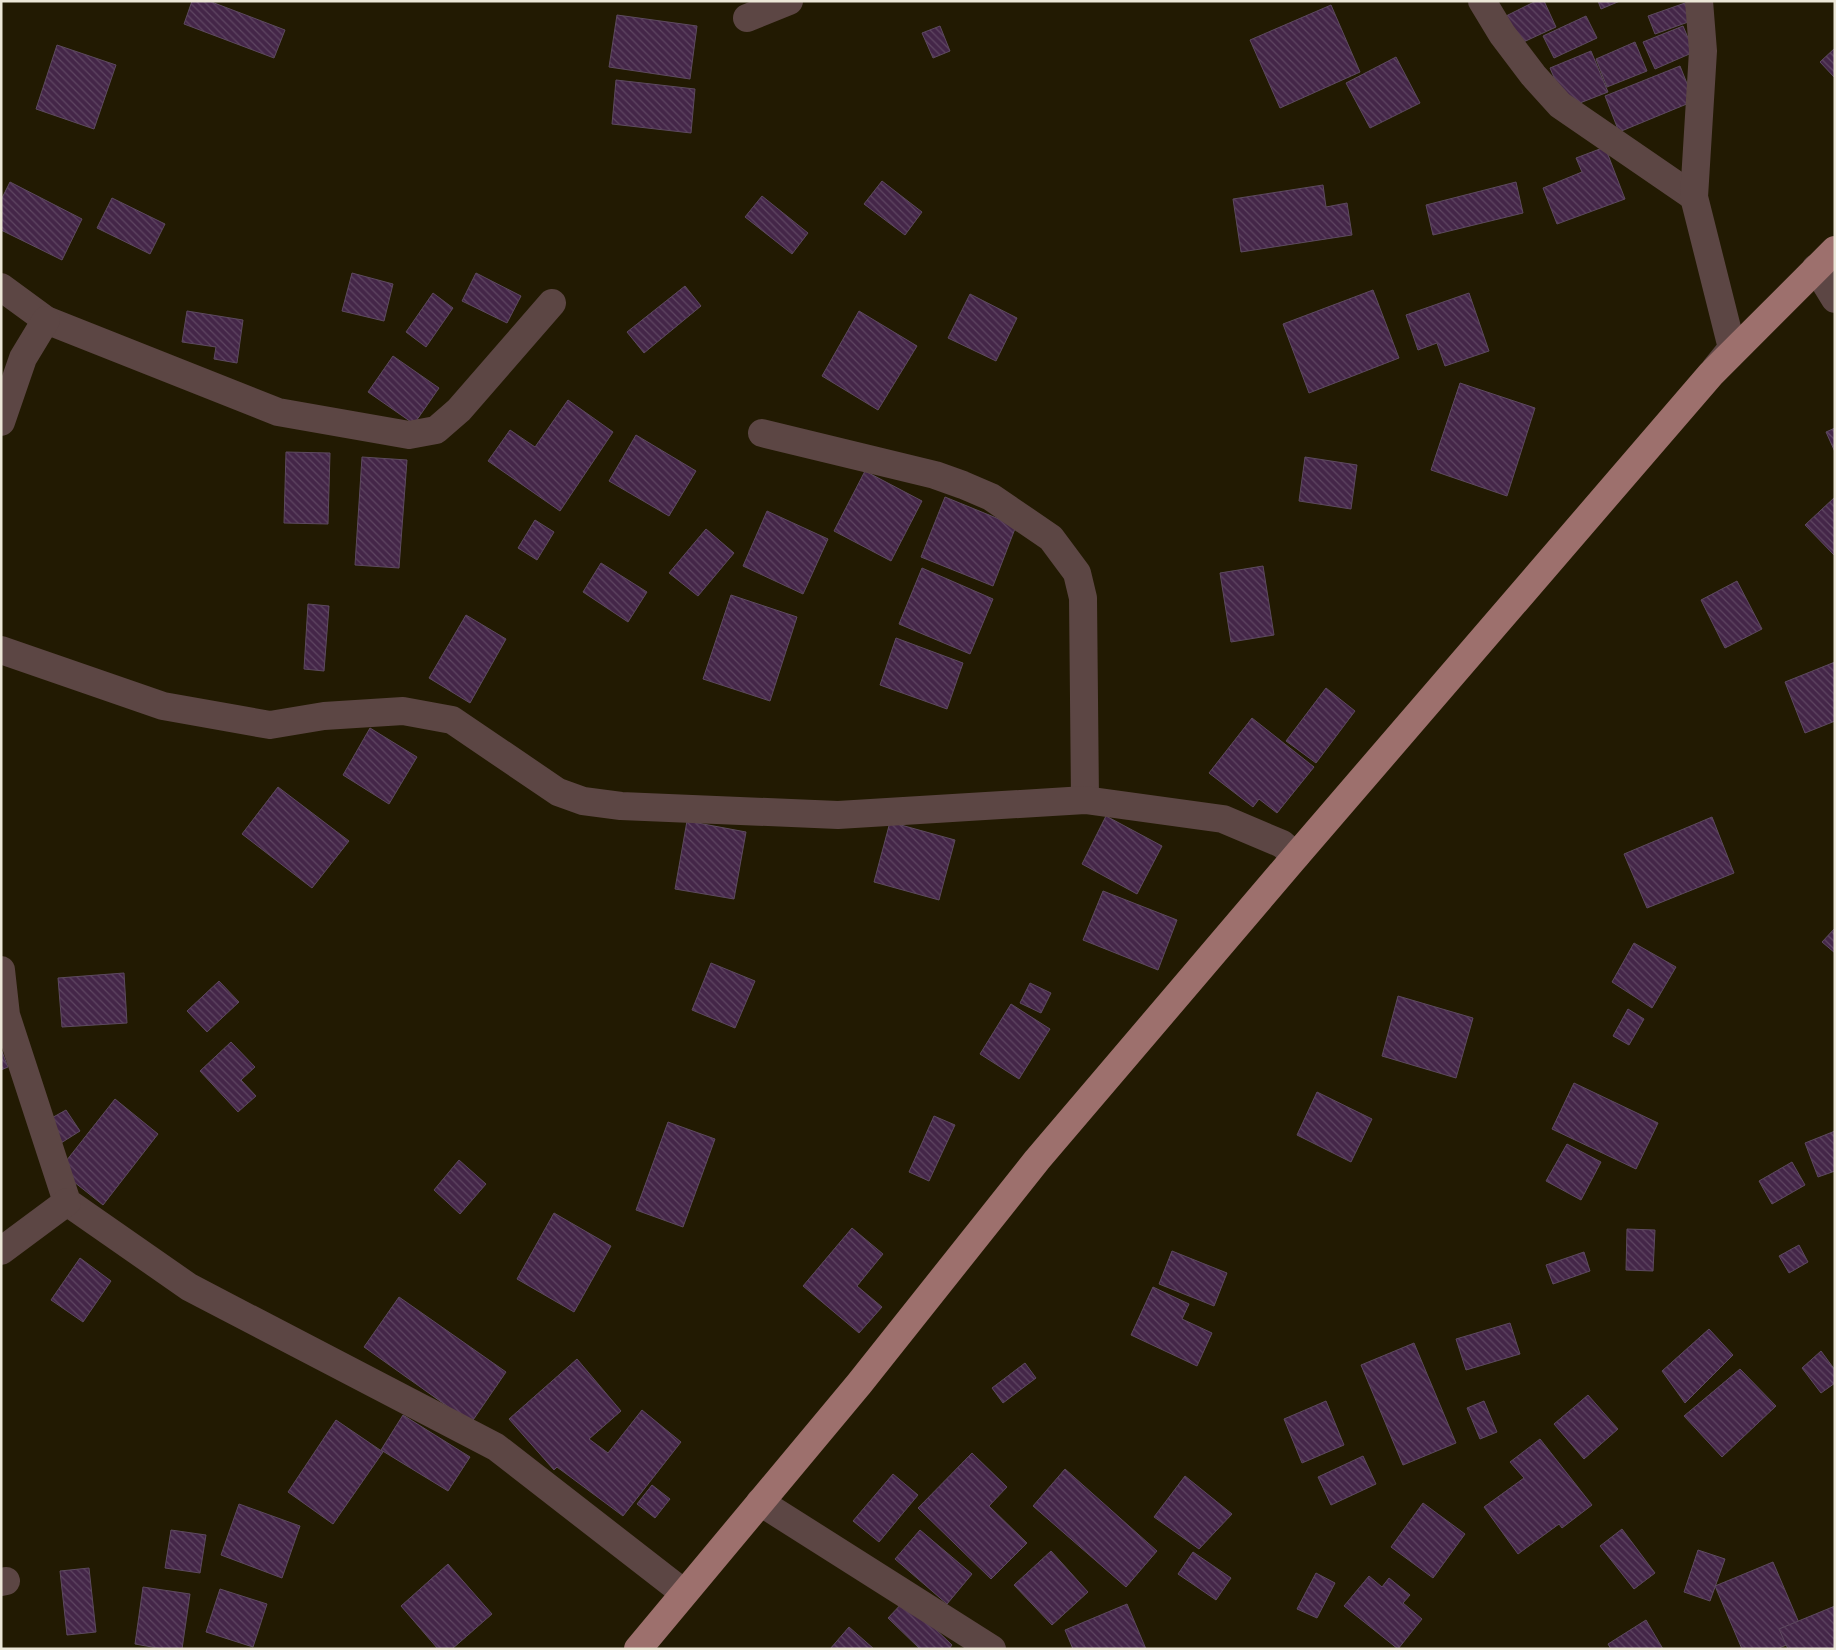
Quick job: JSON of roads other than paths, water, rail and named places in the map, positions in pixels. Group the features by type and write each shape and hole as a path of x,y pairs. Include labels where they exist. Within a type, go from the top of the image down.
{"main road":[{"path":"638,1649 859,1384 1037,1160 1296,856 1711,374 1825,259"}],"street":[{"path":"747,18 789,1"},
{"path":"1482,1 1502,34 1533,75 1560,106 1694,197"},
{"path":"1699,1 1703,51 1694,197 1732,348 1711,374"},
{"path":"1825,259 1835,299"},
{"path":"1,287 46,320 278,412 409,435 436,430 459,410 552,302"},
{"path":"1,422 23,358 46,320"},
{"path":"762,433 935,475 963,485 991,497 1051,538 1077,573 1083,598 1085,800"},
{"path":"1,650 163,706 270,725 324,716 403,711 452,720 558,792 583,801 621,806 838,815 1085,800 1223,819 1282,844 1296,856"},
{"path":"1,970 4,1016 67,1202 189,1287 496,1447 684,1593"},
{"path":"1,1251 67,1202"},
{"path":"760,1502 992,1649"}]}
